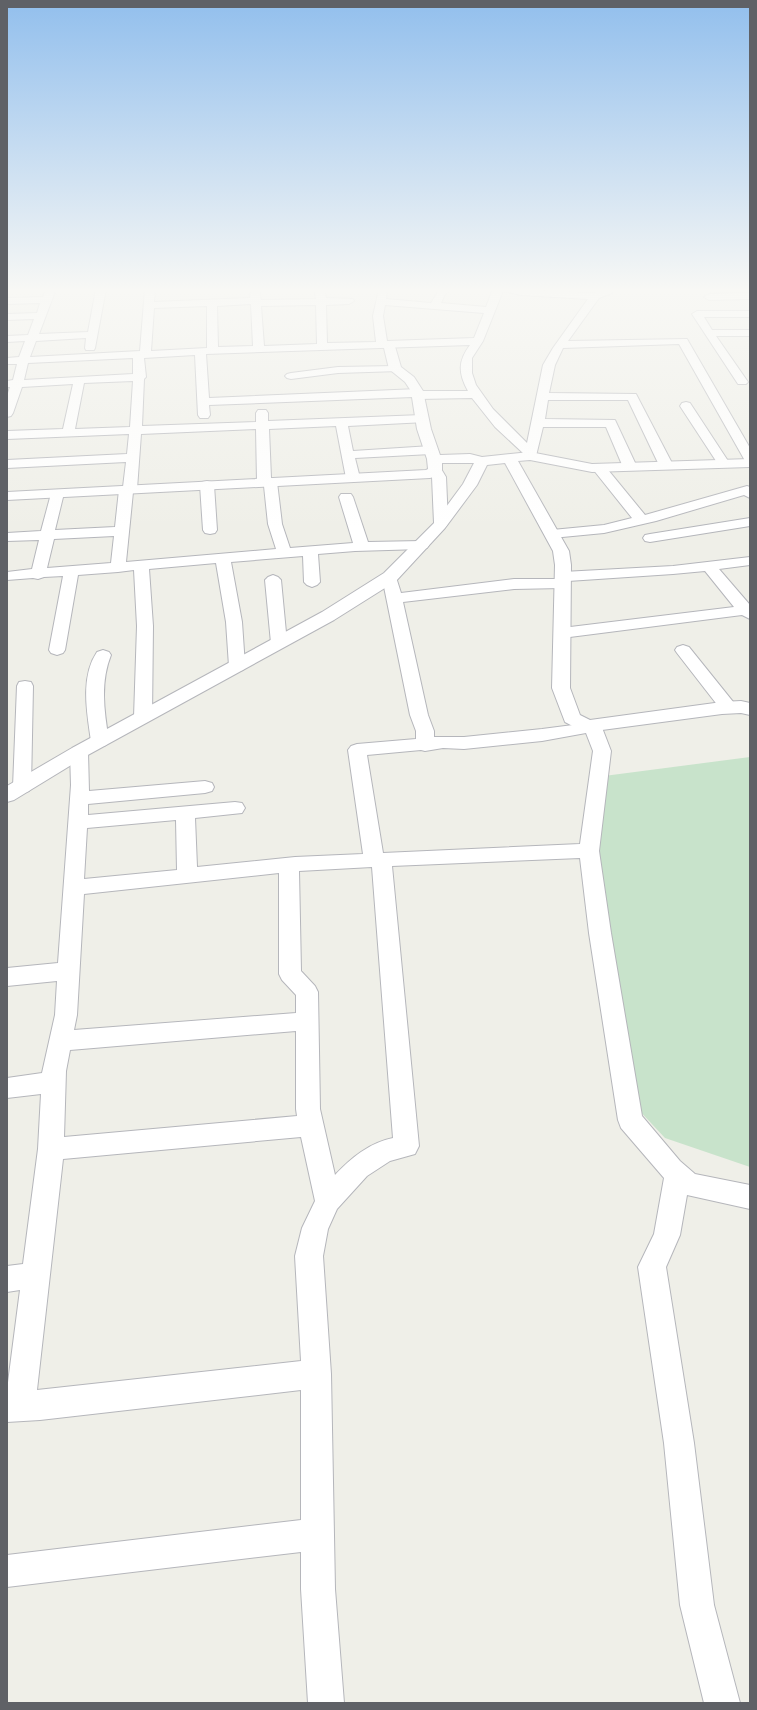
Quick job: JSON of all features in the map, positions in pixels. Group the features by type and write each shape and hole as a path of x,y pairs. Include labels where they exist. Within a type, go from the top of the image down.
{"street":[{"path":"8,410 12,384 22,369"},
{"path":"118,568 132,458 141,369"},
{"path":"201,369 204,428"},
{"path":"291,376 338,370 395,369 415,390 433,460 439,477 442,523"},
{"path":"466,369 468,380 476,394 499,424 531,454"},
{"path":"531,454 548,369"},
{"path":"699,369 712,394 750,459"},
{"path":"733,369 742,382"},
{"path":"12,384 140,377"},
{"path":"453,380 468,380"},
{"path":"68,433 79,381"},
{"path":"415,390 425,381"},
{"path":"202,402 261,400 415,390 476,394"},
{"path":"542,397 632,396 666,465"},
{"path":"261,400 267,482 275,524 285,554"},
{"path":"686,406 724,464"},
{"path":"7,435 422,419"},
{"path":"341,422 353,478"},
{"path":"538,423 611,423 630,467"},
{"path":"348,455 433,460 470,458 482,461 531,454 592,468 750,463"},
{"path":"7,464 132,458"},
{"path":"509,458 561,551 563,565 561,688 572,718 590,726 602,751 589,851 600,933 630,1120 677,1175 688,1184 750,1197"},
{"path":"7,496 424,475 430,474 433,460"},
{"path":"14,791 79,752 328,616 390,577 442,523 470,485 476,469 482,461"},
{"path":"599,468 641,520"},
{"path":"207,485 210,530"},
{"path":"552,534 604,529 747,490 750,494"},
{"path":"38,575 57,493"},
{"path":"346,497 362,547"},
{"path":"650,538 750,522"},
{"path":"7,537 122,531"},
{"path":"7,576 38,575 362,547 422,545"},
{"path":"310,551 312,582"},
{"path":"223,559 234,622 237,666"},
{"path":"395,598 514,584 750,561"},
{"path":"142,566 145,626 143,717"},
{"path":"709,566 748,612"},
{"path":"57,650 71,572"},
{"path":"390,577 419,715 424,731 425,745"},
{"path":"273,580 279,642"},
{"path":"562,633 748,612"},
{"path":"683,650 728,707"},
{"path":"100,741 95,688 97,673 103,655"},
{"path":"14,791 25,686"},
{"path":"326,1703 318,1589 316,1374 309,1256 315,1228 328,1201 358,1168 384,1151 406,1146 378,860 357,750 425,745 443,742 464,743 542,735 576,730 590,726 728,707 750,709"},
{"path":"79,752 80,798 66,1015 54,1071 51,1149 36,1275 14,1406 48,1404 316,1374"},
{"path":"80,798 205,787"},
{"path":"78,822 235,808"},
{"path":"185,812 187,876"},
{"path":"73,888 288,865 538,852 589,851"},
{"path":"288,865 290,974 307,992 308,1109 328,1201"},
{"path":"7,977 68,971"},
{"path":"60,1041 307,1021"},
{"path":"7,1088 53,1082"},
{"path":"51,1149 312,1125"},
{"path":"677,1175 667,1234 652,1266 679,1443 698,1605 722,1703"},
{"path":"7,1279 36,1275"},
{"path":"7,1571 317,1534"}],"green space":[{"path":"750,757 750,1167 665,1138 636,1107 597,846 604,776"}]}
